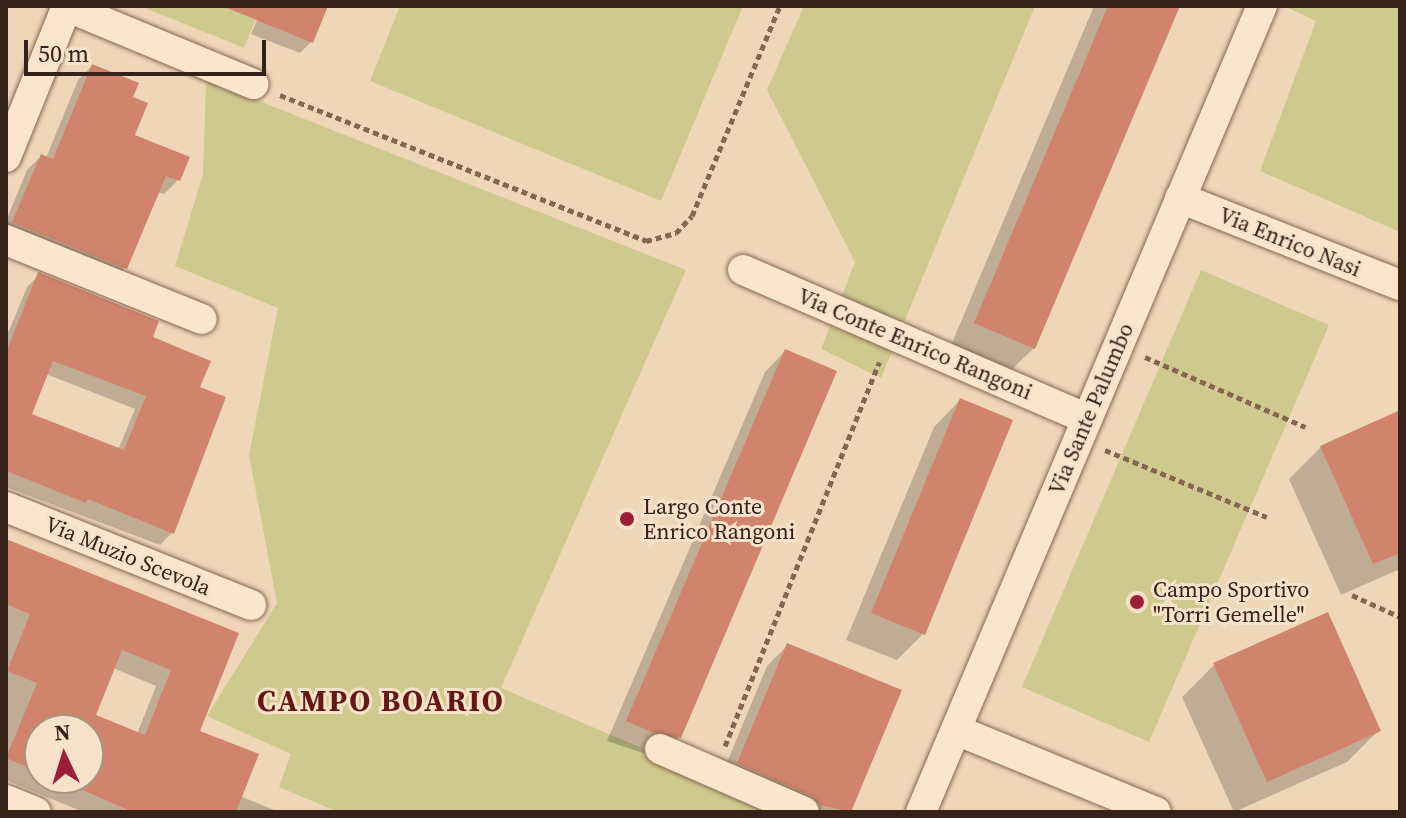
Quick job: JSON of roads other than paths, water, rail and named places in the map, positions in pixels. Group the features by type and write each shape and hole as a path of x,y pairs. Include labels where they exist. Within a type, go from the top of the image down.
{"street":[{"path":"6,157 66,6 253,84"},
{"name":"Via Sante Palumbo","path":"921,812 1262,6"},
{"name":"Via Enrico Nasi","path":"1180,198 1400,285"},
{"path":"6,240 202,319"},
{"name":"Via Conte Enrico Rangoni","path":"743,270 891,334 1083,429"},
{"name":"Via Muzio Scevola","path":"6,507 251,605"},
{"path":"956,730 1156,812"},
{"path":"660,749 804,812"},
{"path":"6,800 36,812"}],"place":[{"name":"Largo Conte Enrico Rangoni","path":"627,519"},
{"name":"Campo Sportivo \"Torri Gemelle\"","path":"1137,602"}],"district":[{"name":"CAMPO BOARIO","path":"381,701"}]}
